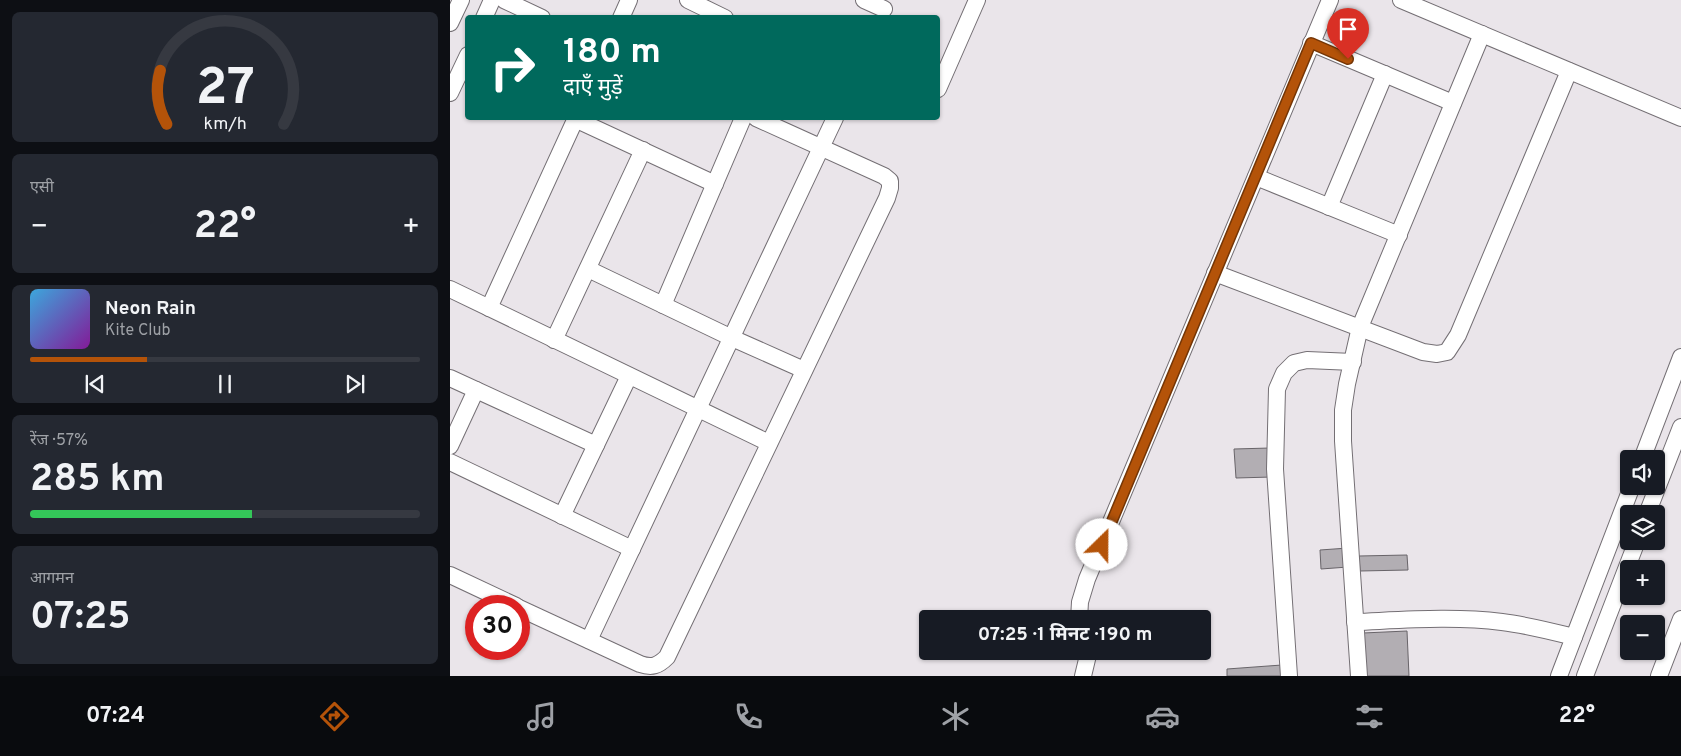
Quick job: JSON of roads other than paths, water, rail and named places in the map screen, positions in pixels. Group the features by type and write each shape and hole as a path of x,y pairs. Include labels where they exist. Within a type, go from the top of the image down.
{"street":[{"path":"450,23 460,0"},
{"path":"485,15 492,0"},
{"path":"504,0 536,15"},
{"path":"622,15 629,0"},
{"path":"688,0 711,5 722,15"},
{"path":"864,0 884,9"},
{"path":"940,85 977,0"},
{"path":"1080,610 1087,579 1330,0"},
{"path":"1401,0 1681,118"},
{"path":"1359,676 1343,441 1344,410 1352,362 1360,328 1482,34"},
{"path":"1311,43 1453,103"},
{"path":"450,93 465,61"},
{"path":"1215,272 1423,352 1437,354 1447,352 1458,335 1569,71"},
{"path":"1329,207 1385,74"},
{"path":"489,308 575,120"},
{"path":"580,120 715,184"},
{"path":"663,305 742,120"},
{"path":"530,613 640,664 650,667 660,664 667,657 887,198 890,181 884,176 760,120"},
{"path":"588,640 835,120"},
{"path":"554,340 643,150"},
{"path":"1256,177 1399,235"},
{"path":"588,269 732,338 804,370"},
{"path":"450,290 769,443"},
{"path":"1645,450 1681,357"},
{"path":"1288,676 1275,470 1277,389 1284,373 1294,363 1307,360 1352,362"},
{"path":"562,516 629,376"},
{"path":"450,378 596,445"},
{"path":"450,446 476,390"},
{"path":"1651,505 1681,427"},
{"path":"450,462 632,549"},
{"path":"1562,675 1574,638 1629,495"},
{"path":"1585,676 1634,550"},
{"path":"450,575 492,595"},
{"path":"1355,622 1424,619 1494,621 1535,627 1574,638"},
{"path":"1659,676 1681,619"},
{"path":"1083,676 1087,660"}]}
